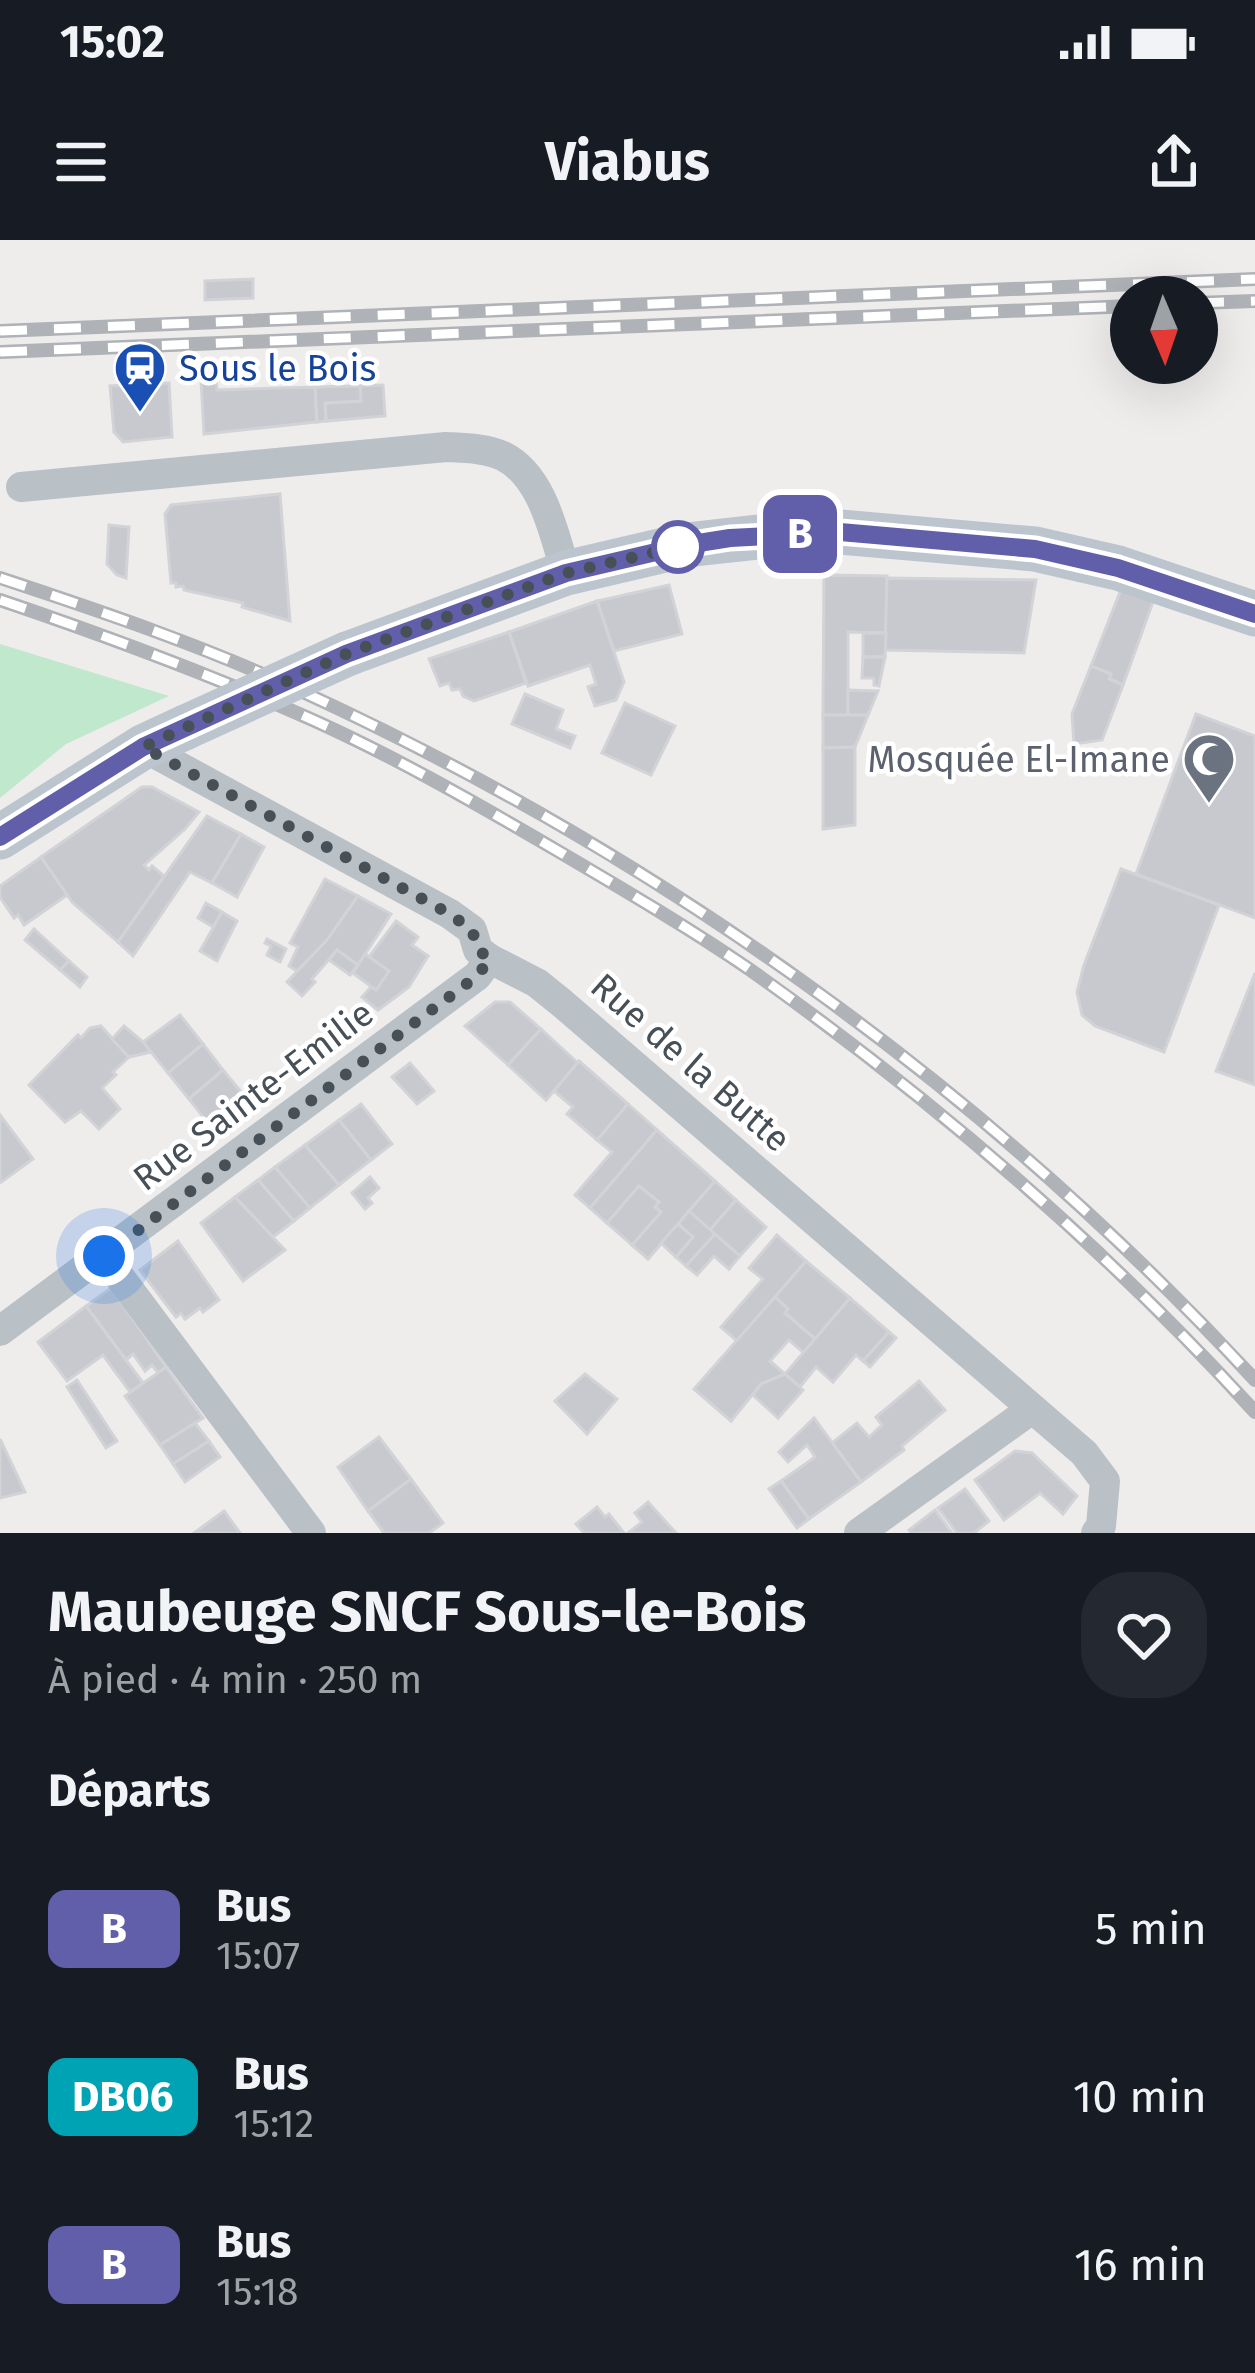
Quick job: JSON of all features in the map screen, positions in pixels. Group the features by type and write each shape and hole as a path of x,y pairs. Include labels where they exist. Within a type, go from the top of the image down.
{"street":[{"path":"21,488 446,447 478,449 524,470 541,500 566,573"},
{"path":"0,837 143,747 346,654 566,573 686,545 840,532 1035,549 1118,568 1255,614"},
{"name":"Rue de la Butte","path":"143,747 450,914 472,930 478,950 537,983 563,1004 1084,1453 1105,1481 1098,1530"},
{"name":"Rue Sainte-Emilie","path":"0,1331 477,976 490,959"},
{"path":"104,1256 311,1533"},
{"path":"859,1533 1032,1409"}],"green space":[{"path":"0,644 169,696 66,744 0,798"}],"building":[{"path":"253,279 253,298 205,300 205,281"},
{"path":"216,378 217,390 315,387 317,422 204,434 201,379"},
{"path":"169,383 172,437 123,442 114,432 110,386"},
{"path":"383,385 385,416 326,421 325,403 361,401 360,386"},
{"path":"360,386 361,401 325,403 326,421 317,422 315,387"},
{"path":"280,494 290,621 171,583 165,514 171,505"},
{"path":"109,525 129,527 126,578 107,564"},
{"path":"824,575 887,576 886,633 848,632 848,716 823,715"},
{"path":"887,578 1036,580 1024,653 885,650"},
{"path":"669,585 682,634 614,651 597,601"},
{"path":"1122,587 1154,599 1123,685 1091,666"},
{"path":"597,601 624,682 616,700 595,706 588,687 596,684 590,665 528,686 509,632"},
{"path":"509,632 526,683 474,701 460,689 452,690 449,683 440,686 429,659"},
{"path":"863,633 886,633 885,657 863,657"},
{"path":"863,657 885,657 879,686 874,685 874,678 862,678"},
{"path":"1091,666 1123,685 1102,740 1074,744 1072,714"},
{"path":"848,690 878,691 868,715 848,716"},
{"path":"525,694 563,710 556,729 575,736 570,748 512,724"},
{"path":"625,703 675,726 651,775 602,753"},
{"name":"Mosquée El-Imane","path":"1196,714 1255,736 1255,918 1136,874"},
{"path":"823,715 868,715 855,747 823,748"},
{"path":"855,747 855,825 823,829 823,748"},
{"path":"142,787 152,787 199,812 144,865 164,876 118,942 72,902 41,857"},
{"path":"207,816 241,834 212,883 190,872 133,956 118,942"},
{"path":"241,834 264,847 237,897 212,883"},
{"path":"41,857 67,895 24,925 0,897 0,886"},
{"path":"1121,869 1219,905 1164,1052 1095,1026 1082,1015 1077,992 1084,965"},
{"path":"325,879 358,896 327,940 297,971 289,966 298,947 290,943"},
{"path":"358,896 391,914 358,965 337,950 302,996 287,982 327,940"},
{"path":"206,903 222,912 213,927 198,918"},
{"path":"222,912 237,921 217,961 200,951"},
{"path":"396,921 418,937 412,945 428,956 409,987 378,1010 362,997 371,987 376,990 389,971 369,957"},
{"path":"34,929 69,961 60,970 25,940"},
{"path":"267,939 286,949 280,962 267,955 271,946 265,943"},
{"path":"337,950 358,965 350,975 329,960"},
{"path":"365,954 389,971 376,990 353,973"},
{"path":"69,961 87,977 80,987 60,970"},
{"path":"1255,973 1255,1085 1216,1071"},
{"path":"495,1002 510,1002 541,1029 508,1065 465,1026"},
{"path":"180,1015 203,1044 168,1073 143,1042"},
{"path":"101,1026 129,1057 102,1088 120,1109 99,1129 81,1111 65,1122 29,1085 78,1035 81,1038 90,1028"},
{"path":"124,1026 151,1052 129,1057 112,1039"},
{"path":"541,1029 578,1063 546,1100 508,1065"},
{"path":"203,1044 223,1070 189,1099 168,1073"},
{"path":"579,1061 628,1104 597,1140 567,1114 573,1107 554,1091"},
{"path":"410,1063 434,1091 417,1104 392,1077"},
{"path":"223,1070 251,1104 214,1131 189,1099"},
{"path":"361,1104 392,1144 371,1160 339,1120"},
{"path":"628,1104 657,1130 590,1208 575,1195 612,1152 597,1140"},
{"path":"0,1115 33,1159 0,1183"},
{"path":"339,1120 371,1160 339,1185 305,1145"},
{"path":"657,1130 715,1181 648,1259 632,1245 661,1212 655,1207 659,1202 639,1186 607,1223 590,1208"},
{"path":"305,1145 339,1185 310,1208 275,1167"},
{"path":"275,1167 310,1208 294,1221 258,1180"},
{"path":"370,1177 379,1188 368,1198 372,1203 365,1209 352,1193"},
{"path":"258,1180 294,1221 273,1237 235,1197"},
{"path":"715,1181 736,1200 710,1230 689,1211"},
{"path":"639,1186 659,1202 655,1207 661,1212 632,1245 607,1223"},
{"path":"235,1197 285,1250 243,1281 201,1223"},
{"path":"736,1200 766,1227 740,1256 710,1230"},
{"path":"689,1211 715,1234 686,1266 676,1257 693,1237 678,1224"},
{"path":"678,1224 693,1237 676,1257 661,1243"},
{"path":"715,1234 740,1256 729,1269 714,1256 697,1275 686,1266"},
{"path":"777,1235 806,1261 737,1341 721,1327 763,1279 749,1268"},
{"path":"178,1241 219,1300 185,1319 181,1313 176,1317 140,1270"},
{"path":"806,1261 850,1298 815,1339 785,1313 788,1309 775,1297"},
{"path":"111,1288 166,1367 158,1373 152,1365 145,1371 133,1354 126,1360 86,1306"},
{"path":"775,1297 788,1309 785,1313 815,1339 804,1353 789,1340 770,1361 785,1374 761,1384 731,1421 694,1389"},
{"path":"850,1298 889,1332 863,1361 856,1355 833,1382 816,1367 800,1387 785,1374"},
{"path":"86,1306 143,1383 130,1392 103,1355 67,1381 38,1342"},
{"path":"889,1332 896,1338 870,1367 863,1361"},
{"path":"166,1367 203,1418 160,1445 125,1396"},
{"path":"585,1374 617,1399 587,1434 555,1401"},
{"path":"785,1374 803,1390 778,1418 753,1395 761,1384"},
{"path":"77,1380 117,1441 106,1448 67,1387"},
{"path":"919,1381 945,1410 902,1446 904,1450 861,1482 832,1443 857,1423 869,1437 882,1425 876,1417"},
{"path":"814,1418 861,1482 809,1519 781,1481 815,1457 807,1445 788,1462 779,1452"},
{"path":"195,1423 209,1441 173,1464 160,1445"},
{"path":"379,1437 411,1479 368,1511 338,1467"},
{"path":"0,1439 25,1492 0,1498"},
{"path":"209,1441 220,1457 185,1482 173,1464"},
{"path":"1015,1451 1032,1453 1077,1496 1063,1514 1040,1493 1004,1520 975,1480"},
{"path":"411,1479 443,1523 429,1533 384,1533 368,1511"},
{"path":"781,1481 809,1519 797,1528 769,1489"},
{"path":"965,1489 989,1521 974,1533 957,1533 938,1508"},
{"path":"648,1502 676,1533 628,1533 642,1522 635,1513"},
{"path":"597,1507 624,1533 584,1533 576,1524"},
{"path":"935,1510 952,1533 911,1533 909,1530"},
{"path":"224,1511 240,1533 194,1533"}],"railway":[{"path":"0,331 1255,279"},
{"path":"1218,302 1255,301"},
{"path":"0,352 1110,307"},
{"path":"0,578 193,645 305,693 437,758 692,906 931,1079 1044,1174 1152,1274 1255,1380"},
{"path":"0,600 182,666 360,742 496,815 703,939 884,1070 1014,1177 1138,1291 1255,1412"}],"bus line":[{"name":"B","path":"0,837 143,747 346,654 566,573 686,545 840,532 1035,549 1118,568 1255,614"}],"place":[{"name":"Sous le Bois","path":"140,414"},
{"name":"Mosquée El-Imane","path":"1209,805"}],"route":[{"path":"104,1256 477,976 490,959 478,950 472,930 450,914 143,747 346,654 566,573 686,545 678,547"}]}
